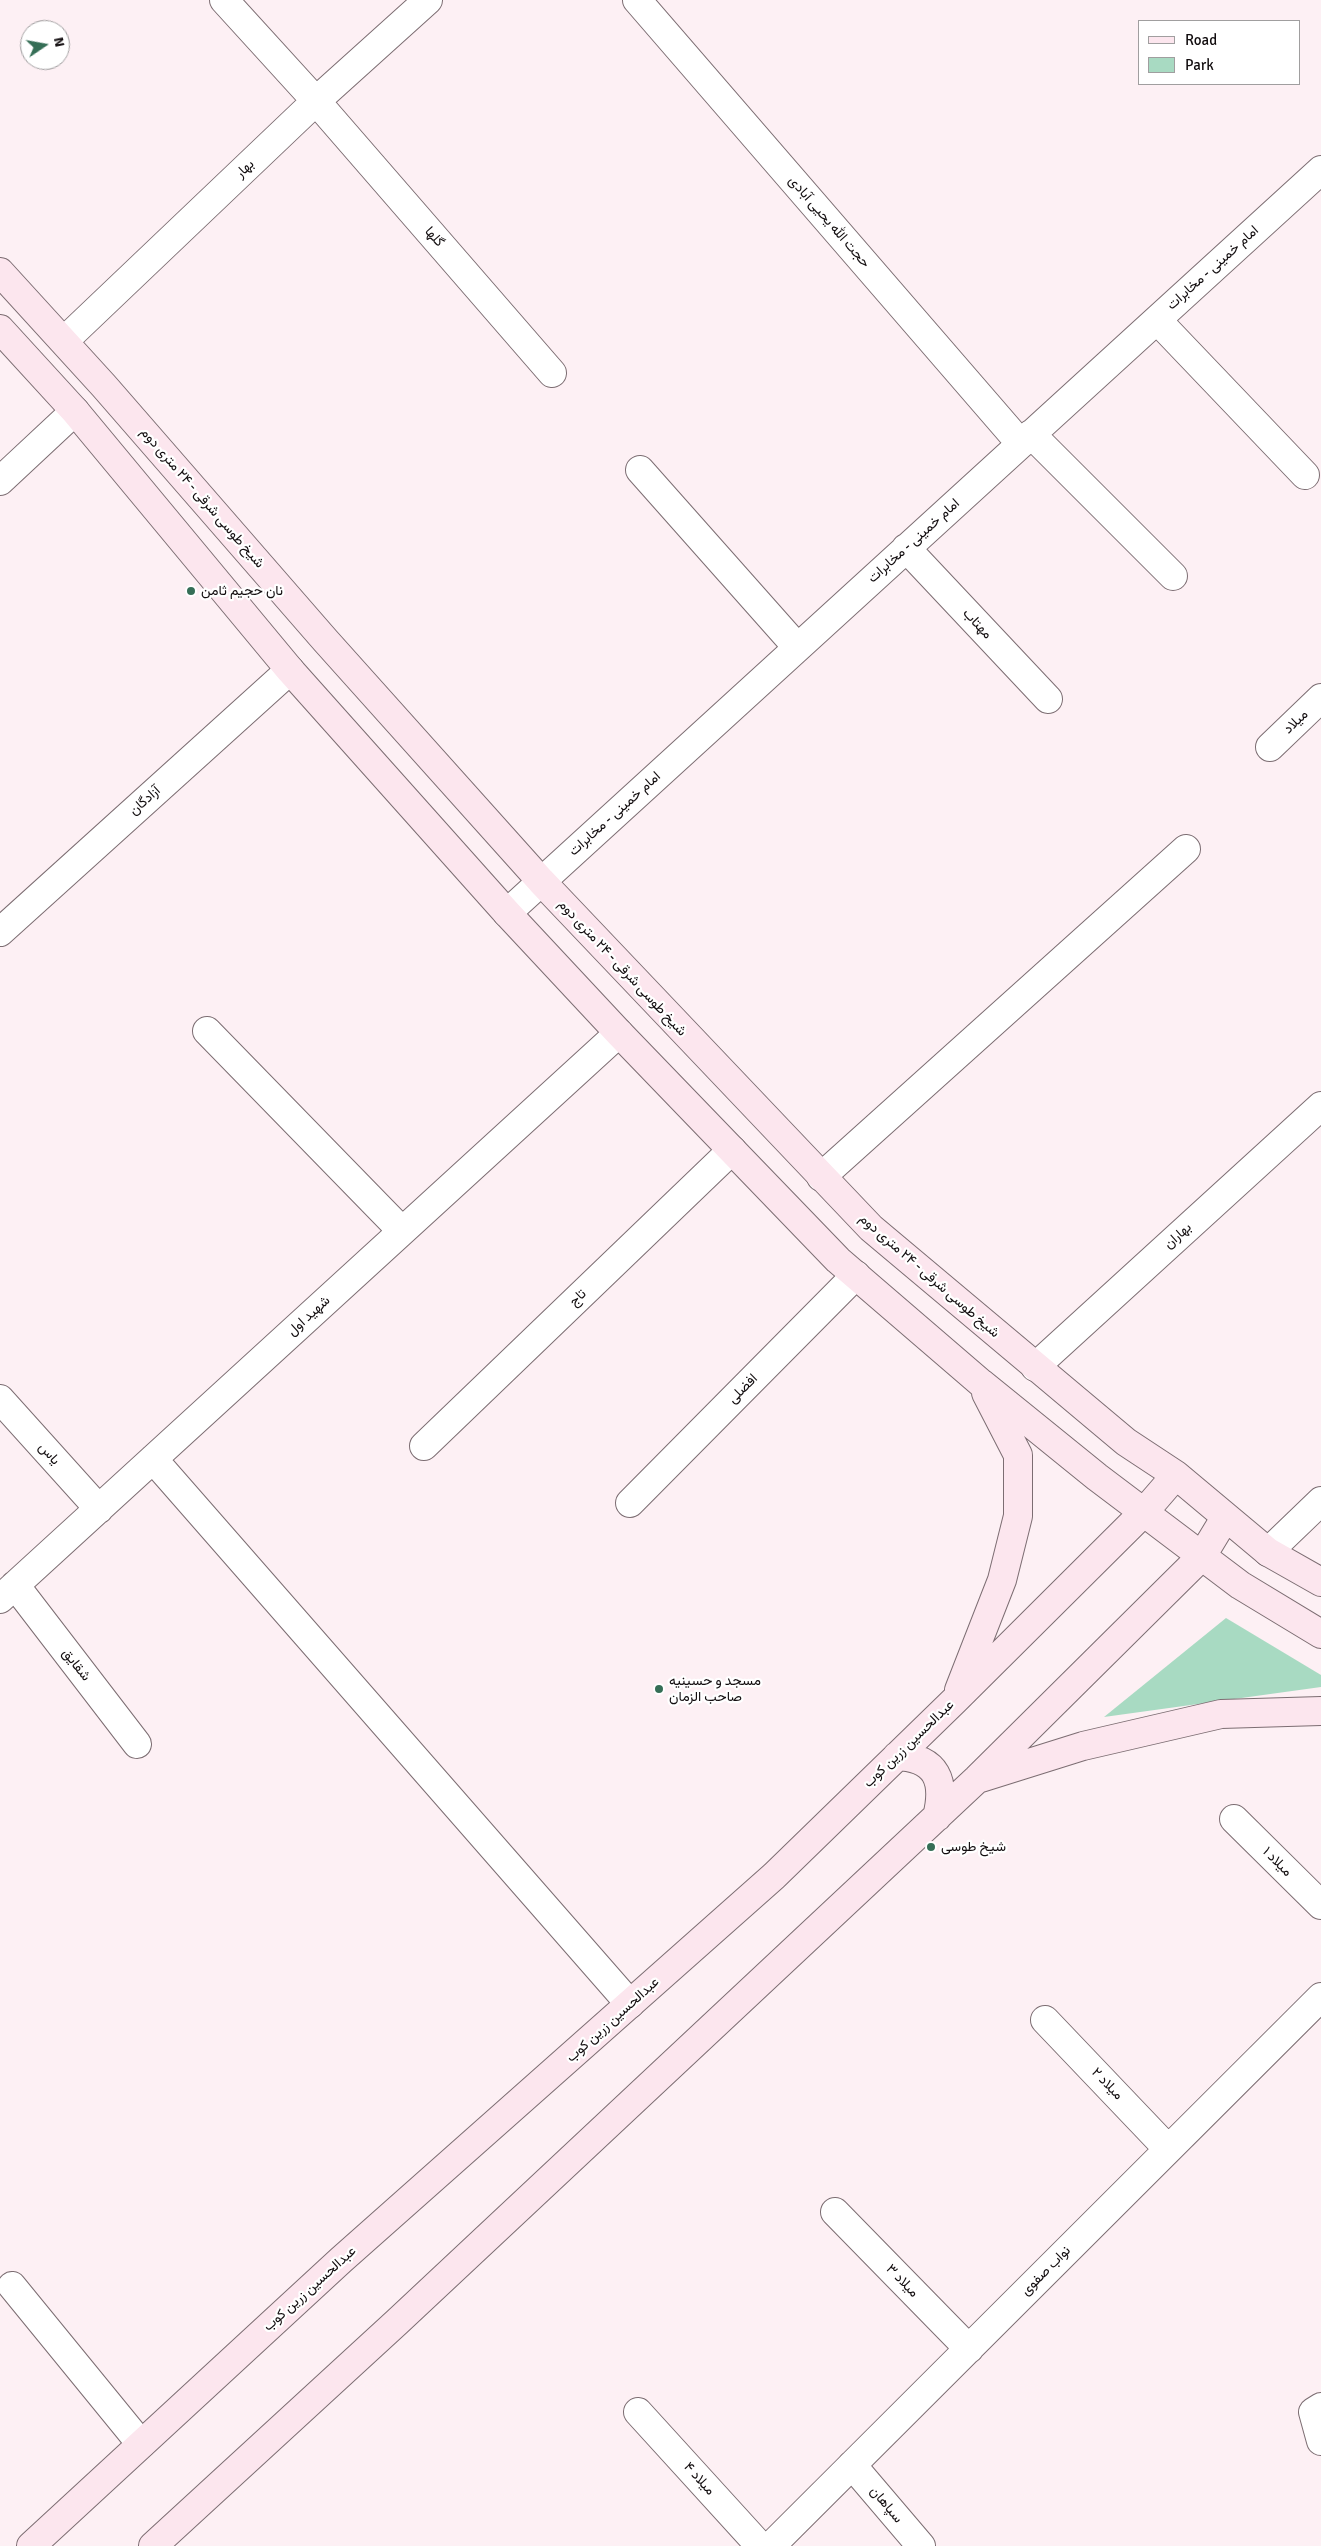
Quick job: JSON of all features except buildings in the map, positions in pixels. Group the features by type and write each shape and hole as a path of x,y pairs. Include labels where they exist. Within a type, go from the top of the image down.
{"main road":[{"name":"شیخ طوسی شرقی - ۲۴ متری دوم","path":"0,272 64,341 331,647 541,881 885,1242 1126,1442 1176,1475 1225,1518 1268,1552 1321,1582"},
{"path":"0,329 75,411 290,670 507,913 619,1033 838,1260 981,1383 1144,1512 1240,1585 1321,1634"},
{"path":"955,1700 1002,1580 1018,1516 1018,1455 981,1383"},
{"name":"عبدالحسین زرین کوب","path":"31,2546 341,2260 774,1876 1144,1512 1176,1475"},
{"path":"153,2546 390,2328 977,1779 1202,1556 1225,1518"},
{"path":"977,1779 1083,1746 1221,1714 1321,1711"},
{"path":"897,1756 913,1757 930,1767 940,1785 942,1798 937,1817"}],"street":[{"name":"گلها","path":"224,0 316,101 552,373"},
{"name":"بهار","path":"64,341 316,101 428,0"},
{"name":"حجت الله یحیی آبادی","path":"637,0 1026,439 1173,576"},
{"name":"امام خمینی - مخابرات","path":"507,913 1321,170"},
{"path":"1157,320 1305,475"},
{"path":"0,481 75,411"},
{"path":"640,470 798,648"},
{"name":"مهتاب","path":"906,548 1048,699"},
{"name":"آزادگان","path":"0,932 290,670"},
{"name":"میلاد","path":"1270,746 1321,698"},
{"path":"821,1176 1186,849"},
{"path":"207,1031 402,1231"},
{"name":"شهید اول","path":"7,1592 619,1033"},
{"name":"بهاران","path":"1035,1367 1321,1106"},
{"name":"تاج","path":"424,1446 732,1150"},
{"name":"افضلی","path":"630,1503 856,1276"},
{"name":"یاس","path":"0,1399 99,1509"},
{"path":"153,1459 630,2004"},
{"path":"1268,1552 1321,1501"},
{"name":"شقایق","path":"7,1592 137,1744"},
{"name":"میلاد ۱","path":"1234,1818 1321,1905"},
{"name":"نواب صفوی","path":"771,2546 1321,1997"},
{"name":"میلاد ۲","path":"1045,2020 1168,2149"},
{"name":"میلاد ۳","path":"835,2212 969,2349"},
{"path":"12,2286 141,2444"},
{"path":"1321,2407 1313,2412 1321,2441"},
{"name":"میلاد ۴","path":"638,2412 760,2546"},
{"name":"سپاهان","path":"852,2465 921,2546"}],"green space":[{"path":"1226,1618 1321,1675 1321,1687 1104,1717"}],"place":[{"name":"نان حجیم ثامن","path":"191,591"},
{"name":"مسجد و حسینیه صاحب الزمان","path":"659,1689"},
{"name":"شیخ طوسی","path":"931,1847"}]}
